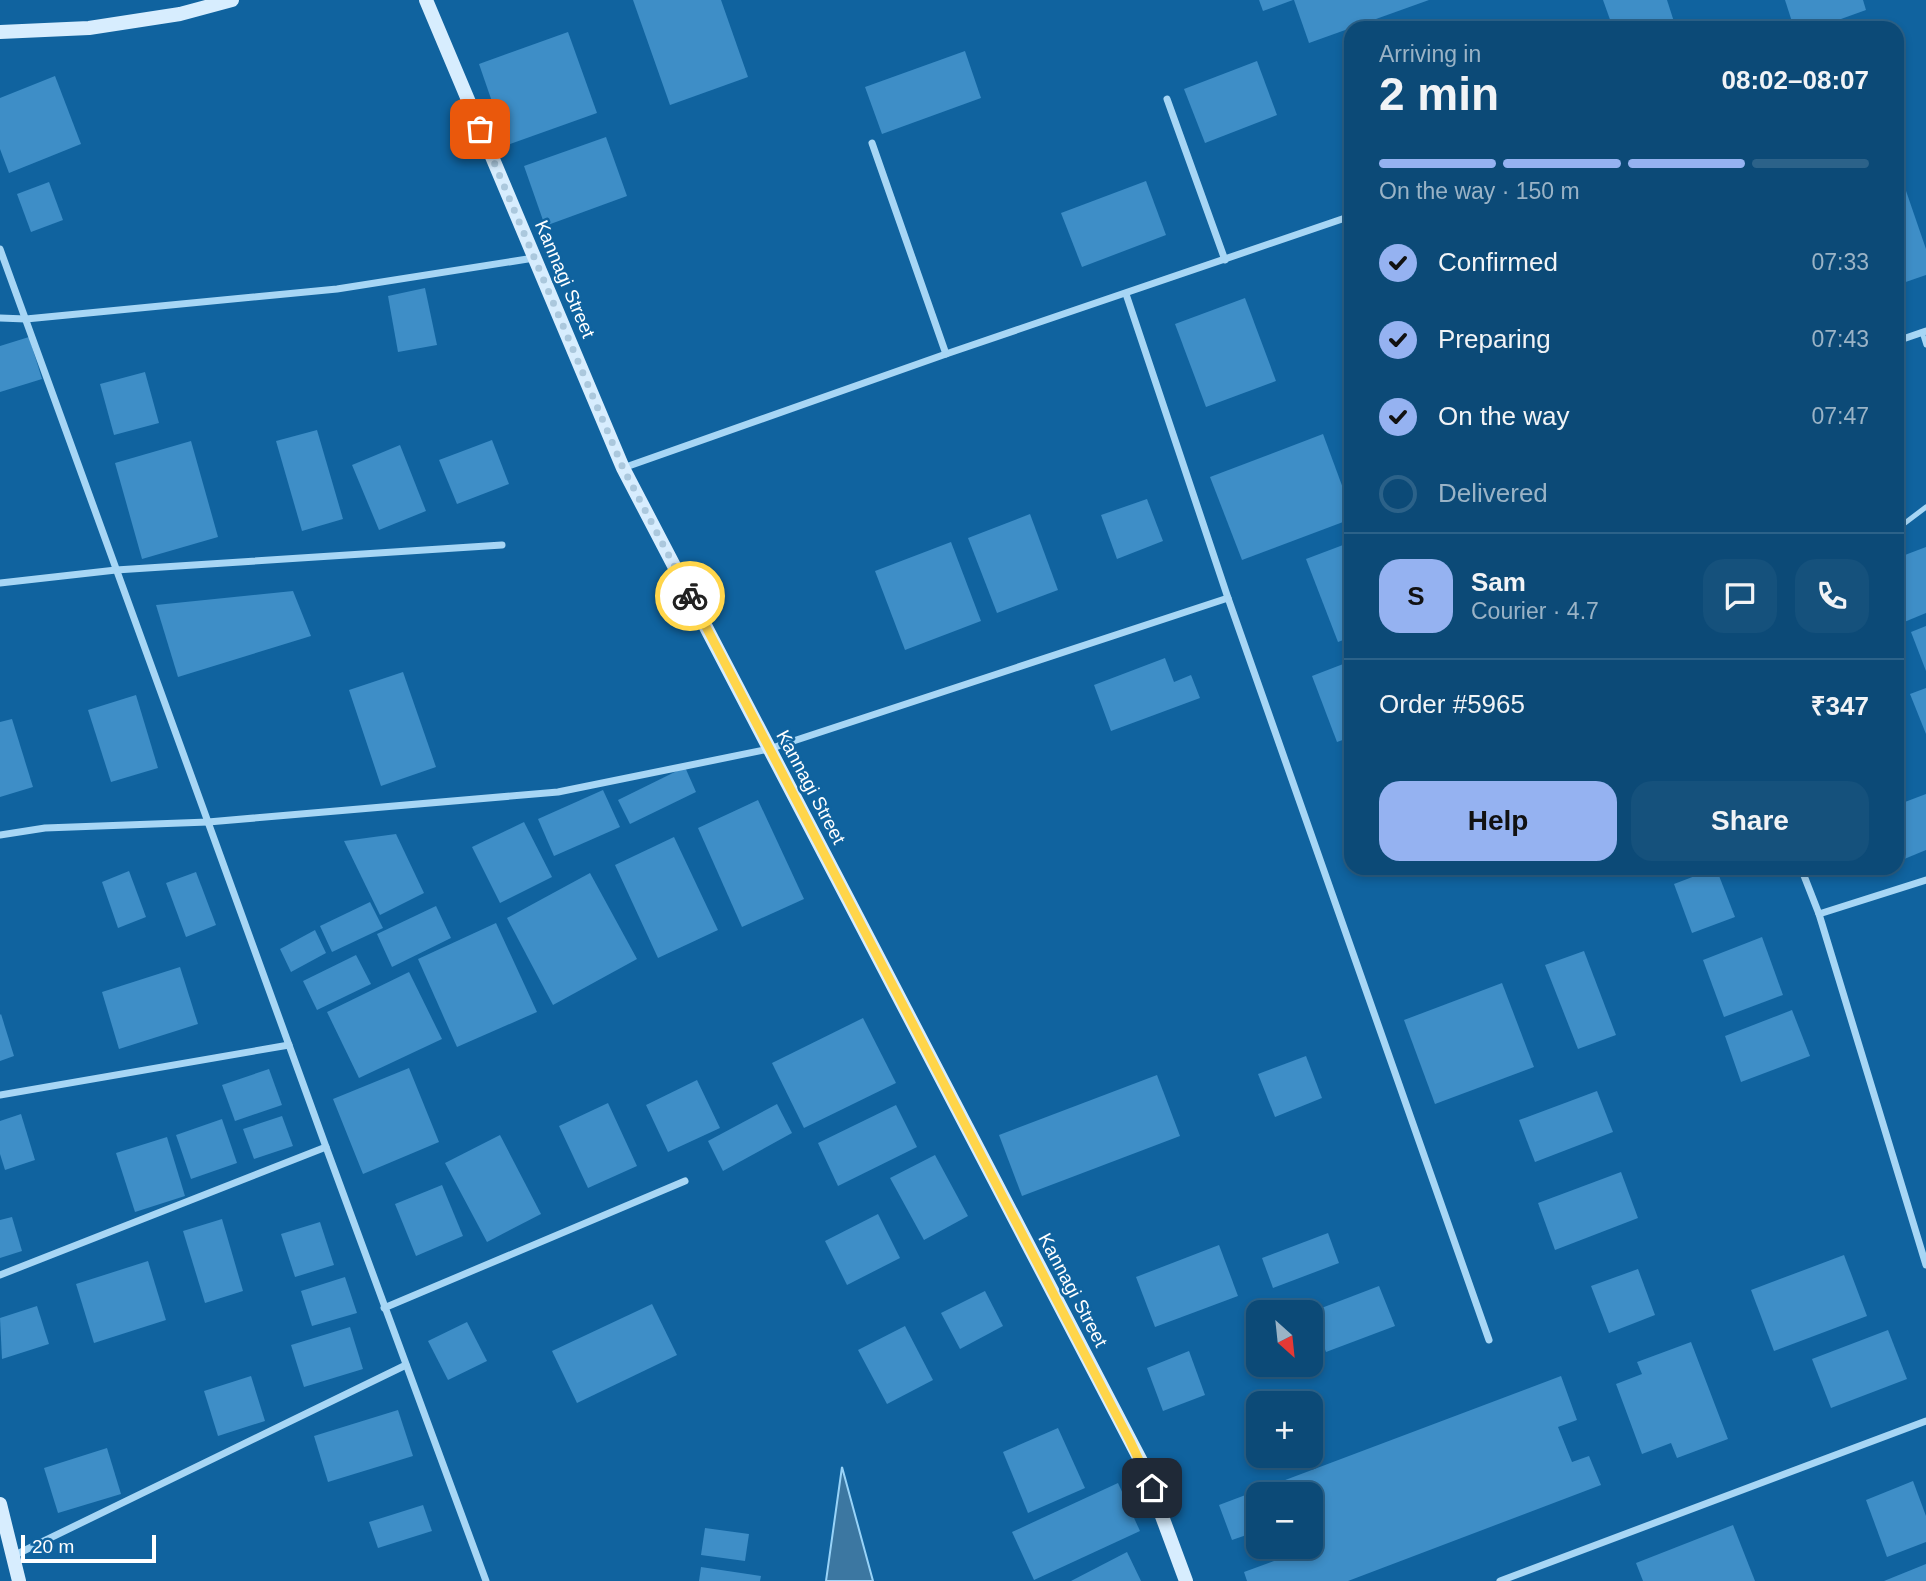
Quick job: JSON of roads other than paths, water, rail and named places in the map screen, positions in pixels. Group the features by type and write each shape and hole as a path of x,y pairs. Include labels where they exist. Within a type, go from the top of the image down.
{"street":[{"path":"173,0 180,14"},
{"path":"0,32 89,28 180,14 232,0"},
{"name":"Kannagi Street","path":"426,0 623,468 1143,1465 1186,1581"},
{"path":"1167,99 1225,260"},
{"path":"872,143 946,354"},
{"path":"623,468 1344,218"},
{"path":"0,249 384,1308 486,1581"},
{"path":"0,318 26,319 337,289 535,257"},
{"path":"1126,294 1228,598 1489,1339"},
{"path":"1904,339 1924,332"},
{"path":"0,583 116,570 502,545"},
{"path":"0,835 46,828 208,822 558,792 769,749 1228,598"},
{"path":"1804,875 1819,914 1926,1265"},
{"path":"1819,914 1926,880"},
{"path":"0,1096 289,1045"},
{"path":"0,1275 326,1147"},
{"path":"384,1308 685,1181"},
{"path":"13,1557 406,1365"},
{"path":"1500,1581 1926,1421"},
{"path":"0,1504 19,1581"}],"lane":[{"path":"1924,332 1926,345"},
{"path":"1904,523 1926,507"}],"water":[{"path":"842,1467 873,1581 826,1581"}]}
